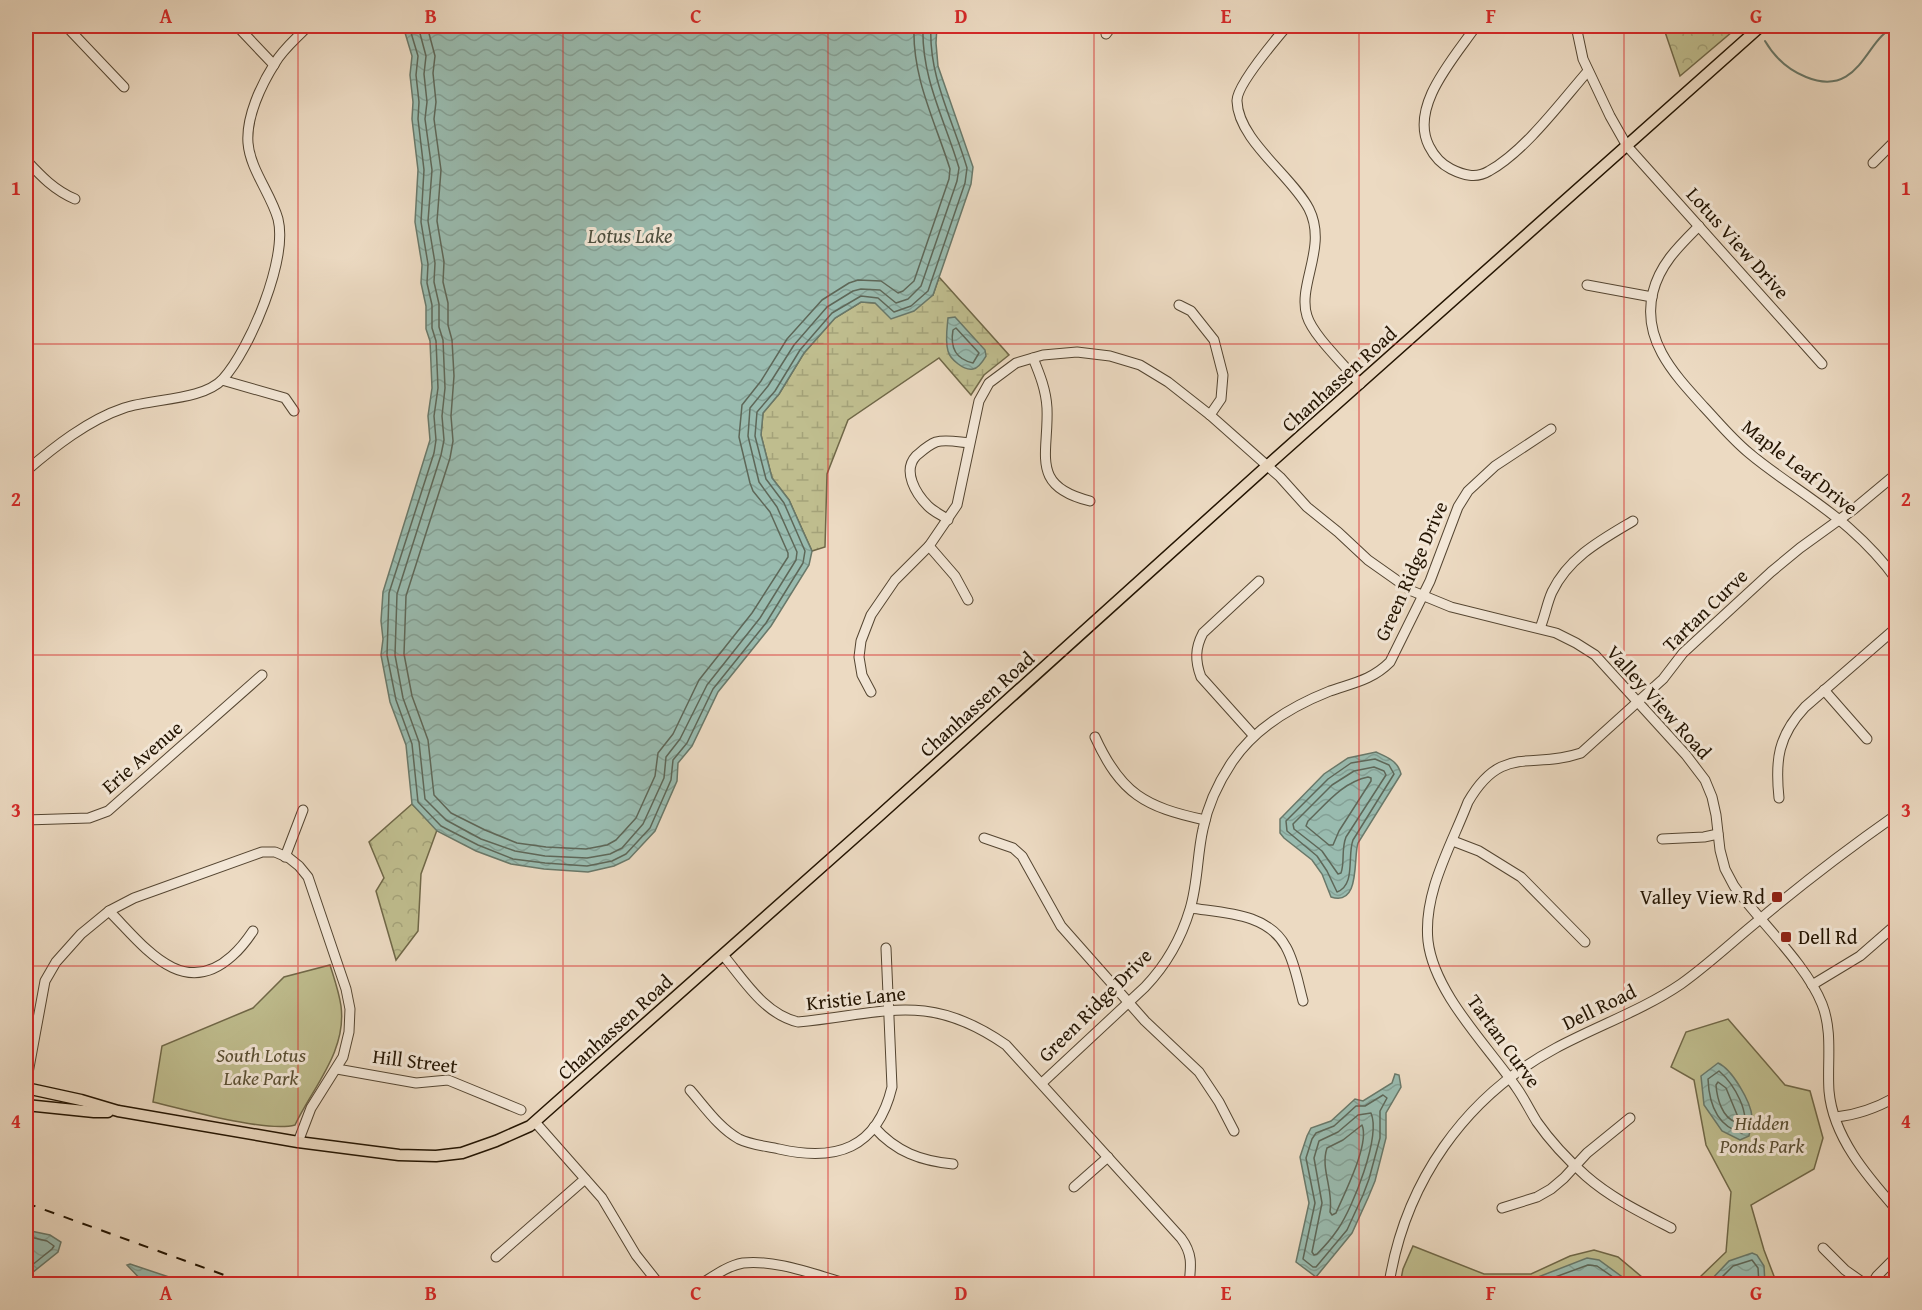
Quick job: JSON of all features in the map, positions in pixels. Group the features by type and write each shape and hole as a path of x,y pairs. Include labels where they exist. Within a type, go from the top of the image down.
{"main road":[{"name":"Chanhassen Road","path":"26,1089 81,1100 118,1111 298,1142 399,1155 436,1156 462,1153 496,1142 535,1122 1761,26"},
{"name":"Chanhassen Road","path":"26,1105 93,1112 118,1111"}],"street":[{"path":"66,26 124,87"},
{"path":"237,26 274,65"},
{"path":"26,471 65,440 123,408 201,393 222,380 244,349 257,321 277,260 278,222 248,144 250,121 260,90 274,65 308,26"},
{"path":"1106,34 1112,26"},
{"path":"1287,26 1241,86 1236,99 1243,124 1309,208 1315,226 1316,241 1306,295 1306,313 1309,322 1318,334 1360,384"},
{"path":"1476,26 1432,91 1424,118 1424,136 1433,155 1446,167 1462,174 1479,176 1500,165 1521,146 1588,71"},
{"name":"Lotus View Drive","path":"1576,26 1588,71 1627,146 1822,364"},
{"path":"1873,163 1896,140"},
{"path":"26,160 47,182 75,199"},
{"name":"Maple Leaf Drive","path":"1699,226 1669,257 1652,297 1652,329 1666,363 1730,435 1750,454 1848,527 1871,549 1896,579"},
{"path":"1587,285 1652,297"},
{"path":"1179,305 1191,311 1214,340 1223,375 1221,399 1210,415"},
{"name":"Valley View Road","path":"871,692 862,675 859,657 861,641 871,615 895,580 929,546 957,505 979,401 989,383 1016,363 1033,358 1077,352 1110,356 1140,365 1168,382 1210,415 1268,465 1307,507 1338,531 1368,560 1412,591 1451,607 1540,628 1576,643 1595,655 1638,701 1705,780 1712,797 1725,869 1734,886 1805,974 1822,1004 1829,1036 1829,1094 1836,1117 1846,1142 1863,1170 1896,1209"},
{"path":"1033,358 1044,386 1047,428 1044,463 1047,473 1059,488 1090,501"},
{"path":"222,380 285,398 294,411"},
{"name":"Green Ridge Drive","path":"1042,1083 1128,1004 1159,972 1171,955 1181,937 1191,908 1205,820 1217,787 1232,763 1254,736 1286,712 1309,700 1357,683 1381,671 1397,650 1439,561 1458,507 1468,491 1495,466 1551,429"},
{"path":"948,520 929,507 912,484 910,476 912,460 934,442 969,442"},
{"name":"Tartan Curve","path":"1671,1228 1612,1196 1575,1166 1538,1122 1450,997 1432,960 1428,940 1431,900 1468,802 1476,788 1487,776 1517,761 1568,757 1581,753 1663,679 1694,642 1771,572 1896,474"},
{"path":"1540,628 1551,594 1570,565 1583,552 1633,520"},
{"path":"929,546 955,576 968,600"},
{"path":"1254,736 1201,677 1196,655 1203,633 1259,581"},
{"path":"1779,798 1777,765 1779,748 1794,719 1896,628"},
{"name":"Erie Avenue","path":"26,820 89,818 108,811 262,675"},
{"path":"1824,690 1867,739"},
{"path":"1095,736 1112,771 1125,786 1158,808 1205,820"},
{"path":"285,857 303,810"},
{"name":"Dell Road","path":"1389,1284 1404,1223 1418,1188 1451,1135 1471,1112 1509,1078 1555,1048 1679,985 1839,855 1896,815"},
{"path":"1662,839 1719,834"},
{"path":"984,838 1013,848 1022,856 1061,926 1128,1004 1199,1072 1219,1102 1234,1131"},
{"path":"1453,841 1479,851 1521,877 1585,942"},
{"path":"26,1084 45,981 56,962 81,934 109,911 134,898 252,854 275,852 299,866 308,877 346,990 350,1009 349,1032 343,1057 311,1108 298,1142"},
{"path":"1191,908 1253,919 1272,930 1286,946 1303,1001"},
{"path":"109,911 159,961 176,970 192,974 208,972 219,966 233,956 253,931"},
{"path":"1812,985 1860,956 1891,929"},
{"path":"690,1090 720,1125 741,1139 813,1155 830,1154 859,1141 874,1127 889,1103 892,1088 886,948"},
{"name":"Kristie Lane","path":"723,955 763,1002 785,1019 798,1022 890,1010 922,1010 966,1021 1006,1045 1188,1247 1191,1257 1189,1284"},
{"name":"Hill Street","path":"337,1069 416,1083 448,1080 520,1110"},
{"path":"1836,1117 1849,1116 1876,1107 1896,1097"},
{"path":"1503,1209 1537,1197 1551,1189 1601,1141 1630,1118"},
{"path":"535,1122 602,1198 636,1255 659,1284"},
{"path":"874,1127 892,1145 906,1153 921,1159 953,1164"},
{"path":"1074,1187 1108,1157"},
{"path":"496,1257 585,1179"},
{"path":"1823,1248 1845,1270 1865,1284"},
{"path":"1872,1284 1896,1257"},
{"path":"701,1284 728,1268 742,1263 760,1263 849,1284"}],"green space":[{"path":"1663,26 1739,26 1680,76"},
{"path":"939,277 1009,355 984,375 971,395 939,358 848,420 827,474 825,547 812,551 789,500 772,478 761,435 763,413 779,394 804,353 835,318 861,302 875,303 933,295"},
{"path":"412,804 437,830 421,874 418,931 396,960 376,891 384,878 369,842"},
{"name":"South Lotus Lake Park","path":"330,965 341,1006 339,1038 327,1068 295,1125 282,1127 246,1123 153,1102 162,1046 253,1008 284,977"},
{"name":"Hidden Ponds Park","path":"1728,1019 1785,1085 1810,1091 1823,1138 1814,1169 1751,1205 1777,1284 1687,1284 1700,1277 1726,1252 1731,1192 1706,1145 1694,1080 1671,1067 1686,1032"},
{"path":"1413,1246 1484,1274 1531,1274 1570,1256 1594,1250 1618,1257 1653,1284 1400,1284 1403,1269"}],"water":[{"name":"Lotus Lake","path":"403,26 937,26 938,66 973,167 971,184 933,295 914,311 891,319 875,303 861,302 835,318 804,353 779,394 763,413 761,435 772,478 789,500 812,551 809,565 771,626 718,692 692,746 678,763 677,781 655,831 629,859 614,866 588,872 511,864 476,851 437,831 412,804 406,745 390,702 381,655 383,592 430,440 428,416 432,388 430,341 426,329 426,306 421,283 422,265 415,222 418,170 412,119 410,75 412,56"},
{"path":"955,317 985,350 986,356 975,368 969,369 958,364 948,351 946,339 948,318"},
{"path":"1376,752 1395,763 1401,774 1358,843 1351,888 1347,895 1341,898 1331,897 1322,874 1312,860 1280,833 1280,819 1324,774 1348,758"},
{"path":"1718,1063 1735,1079 1751,1111 1749,1136 1740,1140 1722,1131 1704,1105 1701,1076"},
{"path":"1395,1074 1399,1075 1401,1087 1386,1113 1386,1138 1375,1181 1352,1233 1316,1277 1296,1262 1309,1203 1300,1157 1307,1136 1311,1128 1331,1121 1355,1099 1363,1101 1392,1083"},
{"path":"26,1230 50,1235 61,1242 58,1252 27,1277"},
{"path":"1752,1253 1757,1255 1764,1266 1765,1284 1707,1284 1729,1261"},
{"path":"1587,1258 1599,1260 1632,1284 1502,1284 1533,1279"},
{"path":"130,1264 190,1284 145,1284 127,1265"}],"waterway":[{"path":"1765,41 1773,53 1788,67 1806,77 1825,82 1840,80 1851,73 1886,32 1896,28"}],"railway":[{"path":"26,1203 249,1284"}],"place":[{"name":"Valley View Rd","path":"1777,897"},
{"name":"Dell Rd","path":"1786,937"}]}
